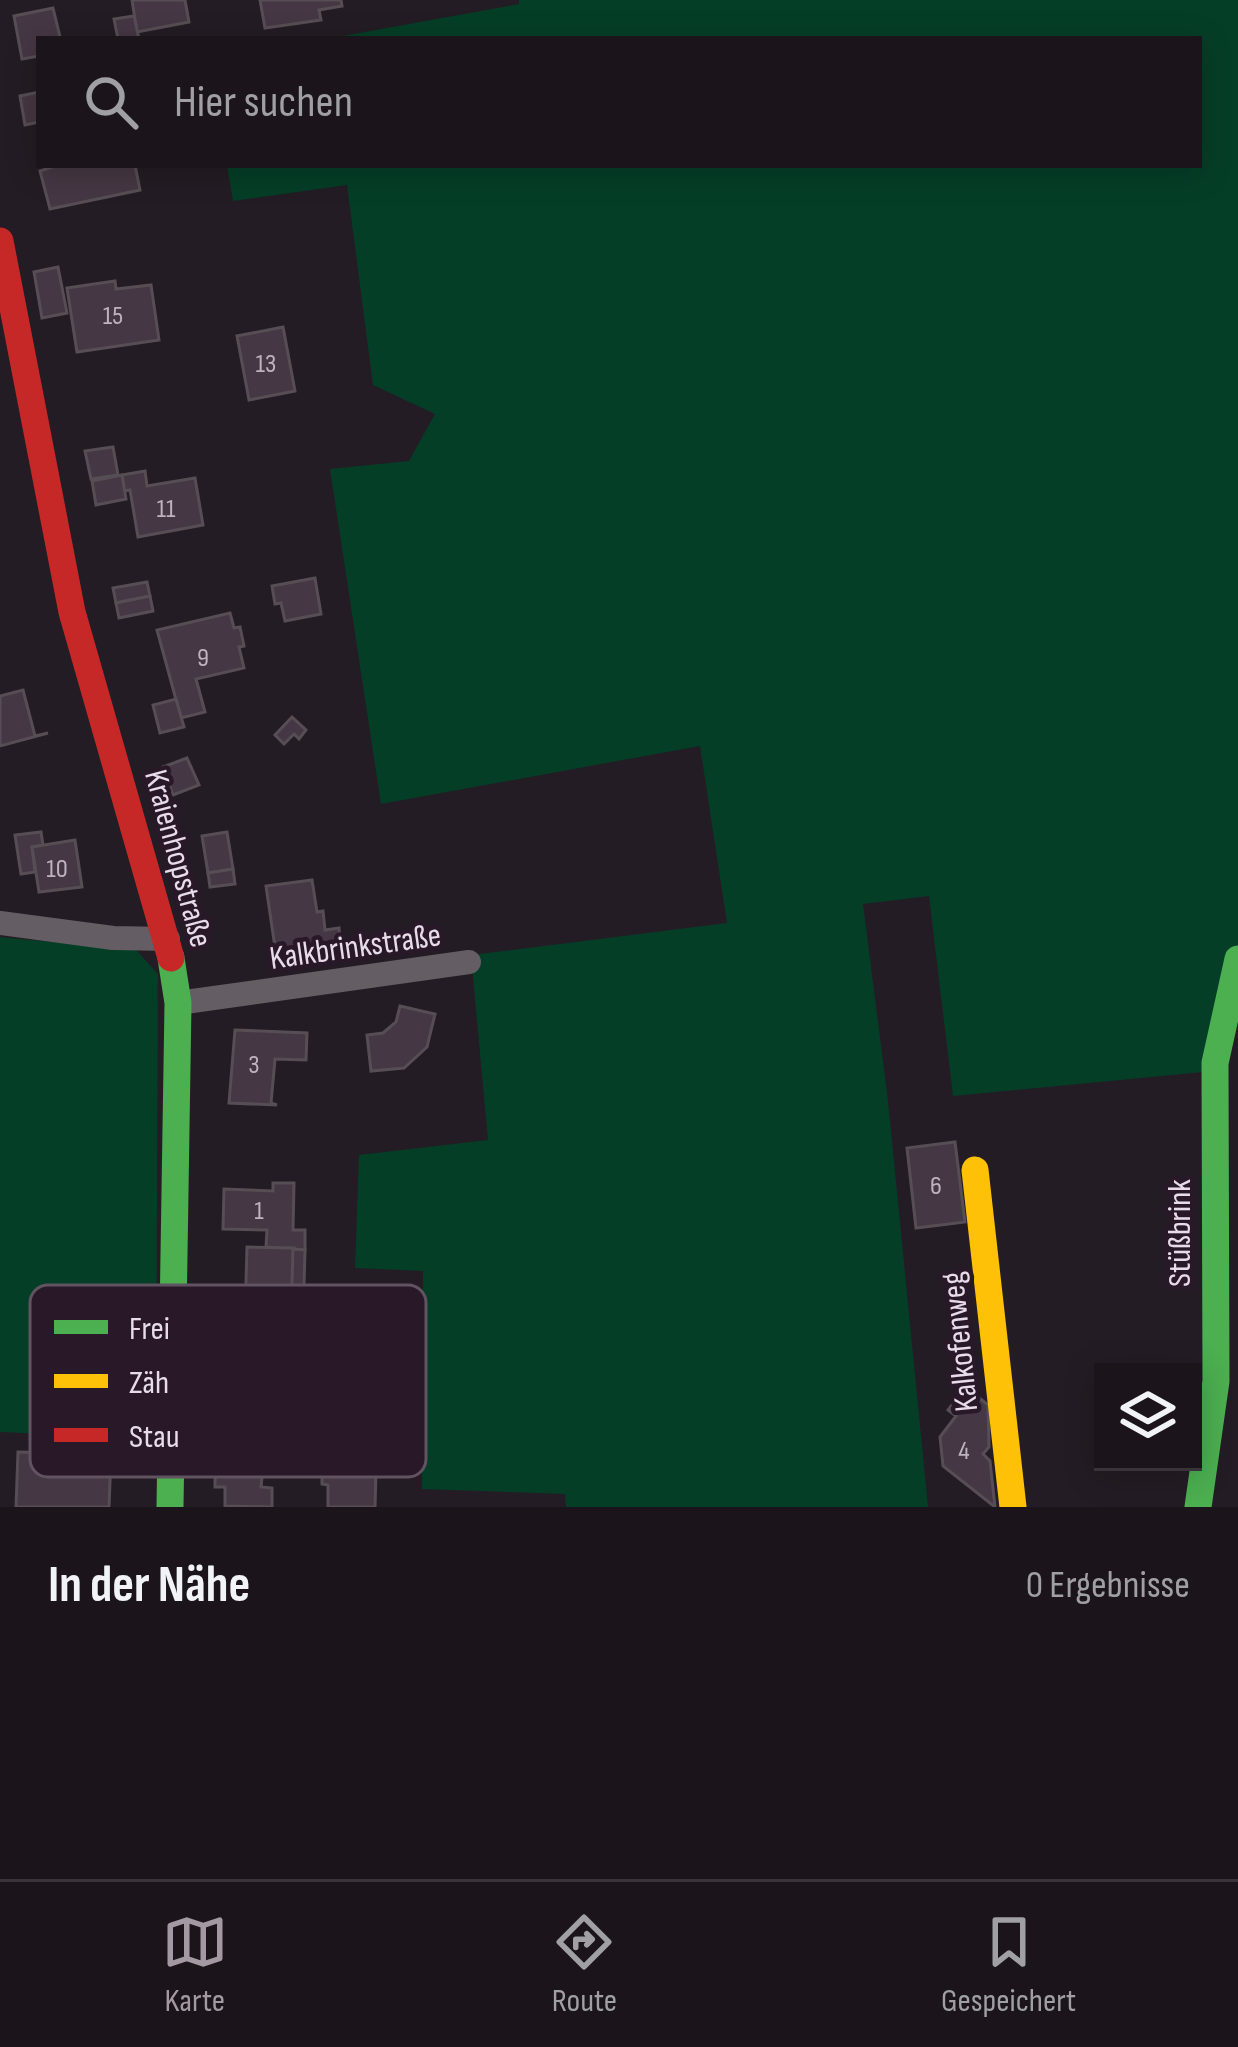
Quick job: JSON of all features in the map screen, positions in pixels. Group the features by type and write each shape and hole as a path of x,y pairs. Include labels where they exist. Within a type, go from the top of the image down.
{"street":[{"name":"Kraienhopstraße","path":"0,241 72,612 168,939 178,1003 174,1285"},
{"path":"0,922 113,938 168,939"},
{"name":"Stüßbrink","path":"1198,1507 1216,1381 1215,1063 1238,959"},
{"name":"Kalkbrinkstraße","path":"178,1003 469,962"},
{"name":"Kalkofenweg","path":"975,1170 1013,1507"},
{"name":"Kraienhopstraße","path":"170,1507 171,1477"}],"green space":[{"path":"519,0 1238,0 1238,947 1203,1072 953,1096 929,896 863,904 888,1101 928,1507 566,1507 565,1494 422,1489 422,1477 426,1477 426,1285 423,1271 355,1268 359,1155 488,1140 471,955 727,923 700,746 381,804 330,469 409,461 435,414 373,385 347,185 233,201 228,168 1202,168 1202,36 343,36 519,4"},
{"path":"0,937 136,950 158,974 157,1285 30,1285 30,1433 0,1432"}],"building":[{"path":"132,0 185,0 189,22 137,32"},
{"path":"260,0 341,0 342,6 319,10 321,20 265,28"},
{"path":"53,8 60,36 36,36 36,57 22,59 14,16"},
{"path":"134,16 138,36 117,36 114,19"},
{"path":"36,93 36,123 25,125 20,96"},
{"path":"136,168 140,190 50,209 40,171"},
{"path":"58,267 67,313 42,318 34,272"},
{"path":"115,281 116,289 151,285 159,340 77,352 67,288"},
{"path":"283,327 295,391 249,400 237,336"},
{"path":"113,447 118,475 91,479 85,451"},
{"path":"145,471 147,486 195,478 203,525 138,537 130,490 124,491 122,475"},
{"path":"122,475 126,499 96,505 92,481"},
{"path":"315,578 321,614 285,621 272,586"},
{"path":"147,582 150,596 116,603 113,588"},
{"path":"150,596 153,611 119,618 116,603"},
{"path":"230,613 234,628 240,627 244,668 196,679 205,712 181,718 157,630"},
{"path":"23,690 35,736 48,733 0,746 0,696"},
{"path":"176,699 184,727 160,733 153,705"},
{"path":"292,717 306,730 299,739 294,734 284,744 275,735"},
{"path":"187,758 199,785 173,795 163,767"},
{"path":"41,832 43,845 32,847 35,872 21,874 15,835"},
{"path":"227,832 233,869 208,873 202,836"},
{"path":"75,840 82,887 39,892 32,847"},
{"path":"233,869 235,884 210,887 208,873"},
{"path":"312,880 317,912 323,911 325,930 339,928 341,949 277,961 266,886"},
{"path":"400,1006 435,1014 427,1047 404,1068 371,1071 367,1035 383,1033 396,1022"},
{"path":"235,1030 307,1033 306,1060 275,1059 271,1103 277,1105 229,1103"},
{"path":"955,1142 965,1222 916,1228 907,1148"},
{"path":"273,1183 294,1183 293,1230 305,1230 305,1250 266,1247 267,1230 223,1229 224,1189 273,1191"},
{"path":"247,1247 294,1248 293,1285 246,1285"},
{"path":"293,1249 305,1250 304,1285 292,1285"},
{"path":"966,1387 988,1405 989,1447 983,1454 990,1461 995,1507 943,1466 940,1437 956,1416 948,1410"},
{"path":"18,1452 30,1452 30,1477 110,1477 109,1507 16,1507"},
{"path":"215,1477 262,1477 261,1487 272,1488 272,1507 225,1506 225,1487 215,1487"},
{"path":"322,1477 376,1477 375,1507 328,1507 328,1485 322,1484"}],"traffic: fast":[{"path":"171,958 178,1003 174,1285"},
{"path":"1198,1507 1216,1381 1215,1063 1238,959"},
{"path":"170,1477 170,1507"}],"traffic: slow":[{"path":"975,1170 1013,1507"}],"traffic: jam":[{"path":"0,241 72,612 171,958"}]}
